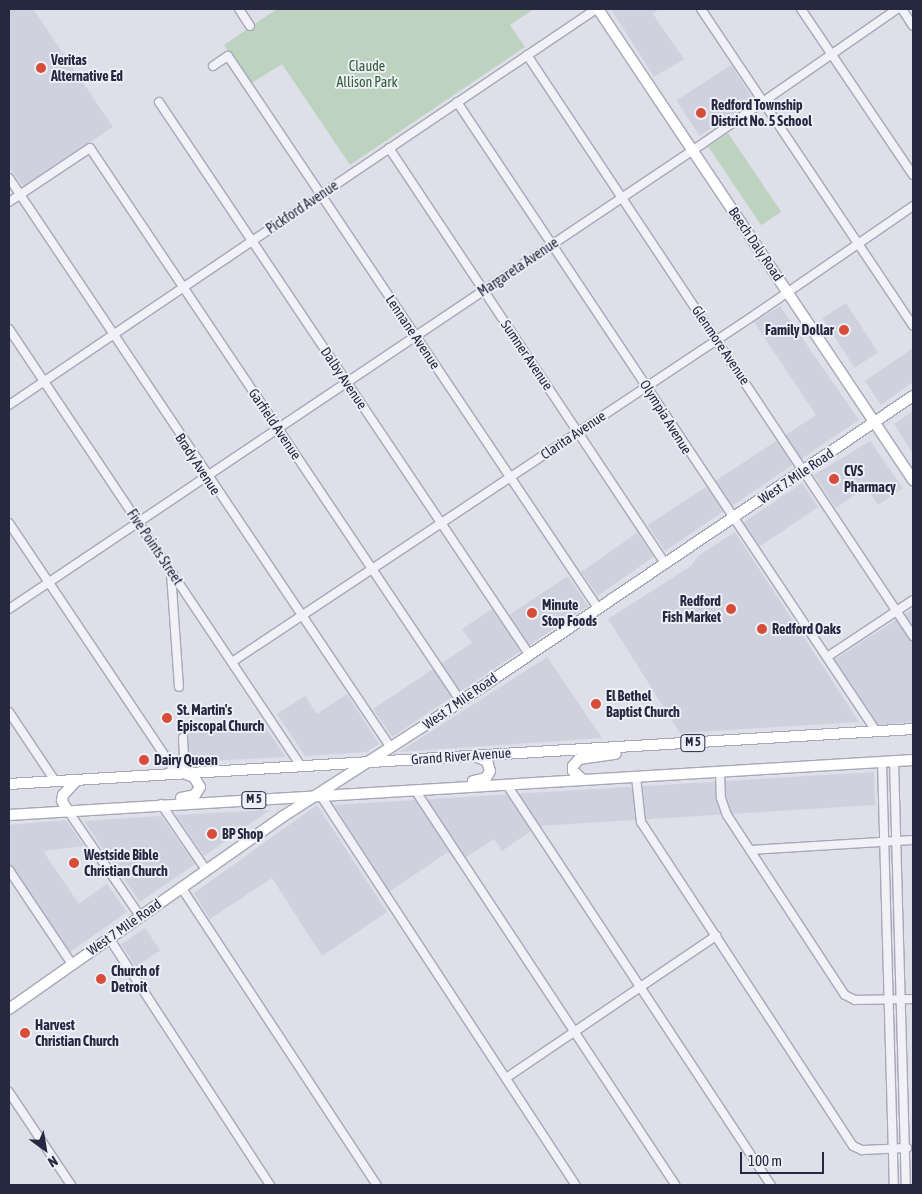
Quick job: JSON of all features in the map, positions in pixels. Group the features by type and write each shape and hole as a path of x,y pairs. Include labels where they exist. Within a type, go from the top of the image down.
{"main road":[{"name":"Beech Daly Road","path":"597,9 913,480"},
{"name":"West 7 Mile Road","path":"9,1009 206,870 876,423 913,396"},
{"name":"Grand River Avenue","path":"9,784 913,729"},
{"path":"583,780 573,771 573,766 579,759 655,751 670,744"},
{"path":"822,766 841,758 913,754"},
{"path":"441,789 454,782 488,776 487,761 472,756"},
{"name":"M 5","path":"9,815 161,804 720,773 913,760"},
{"path":"161,804 198,792 198,780 185,774"},
{"path":"68,811 62,800 63,795 77,780"}],"street":[{"path":"239,9 250,26"},
{"name":"Pickford Avenue","path":"9,405 597,9"},
{"path":"701,9 913,326"},
{"path":"801,9 913,175"},
{"name":"Margareta Avenue","path":"9,609 137,521 693,150 896,9"},
{"path":"902,9 913,26"},
{"name":"Glenmore Avenue","path":"527,55 805,470 913,636"},
{"name":"Lennane Avenue","path":"214,66 228,56 598,608"},
{"name":"Dalby Avenue","path":"160,102 529,654"},
{"name":"Olympia Avenue","path":"457,102 647,386 732,518 876,731"},
{"name":"Garfield Avenue","path":"20,194 90,148 460,700"},
{"name":"Sumner Avenue","path":"389,148 665,563"},
{"name":"Brady Avenue","path":"9,178 114,334 206,476 391,748"},
{"path":"9,202 20,194"},
{"name":"Clarita Avenue","path":"232,662 511,478 913,206"},
{"name":"Five Points Street","path":"9,330 301,766"},
{"path":"9,523 165,754 173,774"},
{"path":"171,570 179,687"},
{"path":"827,657 913,600"},
{"path":"9,712 55,781"},
{"path":"183,738 185,774"},
{"path":"894,761 907,1148 906,1185"},
{"path":"882,762 894,1185"},
{"path":"720,773 723,807 845,995 855,1000 913,999"},
{"path":"636,777 641,822 854,1146 862,1150 907,1148"},
{"path":"507,785 771,1185"},
{"path":"415,790 674,1185"},
{"path":"317,796 576,1185"},
{"path":"161,804 206,870"},
{"path":"68,811 140,916"},
{"path":"750,850 913,840"},
{"path":"9,870 72,964"},
{"path":"181,887 377,1185"},
{"path":"506,1078 716,936"},
{"path":"109,938 270,1185"},
{"path":"9,1092 71,1185"}],"shaded area":[{"name":"Veritas Alternative Ed","path":"9,9 33,9 113,127 23,187 9,166"},
{"path":"611,9 659,9 653,14 684,59 654,77"},
{"path":"731,65 754,100 699,136 676,100"},
{"path":"846,303 878,352 855,368 823,318"},
{"path":"780,306 859,420 665,551 648,525 816,415 754,322"},
{"path":"913,348 913,382 881,405 865,381"},
{"path":"913,411 913,454 894,424"},
{"path":"870,441 903,488 878,505 866,487 836,508 814,475"},
{"path":"802,483 818,507 758,548 741,524"},
{"name":"Redford Oaks","path":"735,532 859,722 680,733 608,619 691,566 698,556"},
{"path":"637,533 654,557 598,596 581,572"},
{"path":"568,576 588,606 392,737 373,709 472,643 462,629 492,609 500,621"},
{"path":"913,609 913,722 878,725 834,660"},
{"path":"547,657 602,738 399,752"},
{"path":"347,694 379,744 367,752 305,756 277,714 305,696 317,714"},
{"path":"265,727 286,757 188,762 185,732"},
{"path":"874,772 875,805 538,826 502,851 494,839 457,863 448,852 389,892 334,805"},
{"path":"317,805 387,912 322,956 272,878 210,919 194,893"},
{"path":"270,810 204,856 176,815"},
{"path":"161,816 195,864 140,902 84,821"},
{"path":"66,820 84,846 43,851 79,904 107,884 127,912 70,952 9,863 9,825"},
{"path":"145,928 160,950 136,967 121,944"}],"green space":[{"name":"Claude Allison Park","path":"277,9 534,9 510,25 525,47 350,165 282,64 250,84 224,45"},
{"path":"728,133 781,212 761,225 708,146"}],"place":[{"name":"Veritas Alternative Ed","path":"41,68"},
{"name":"Redford Township District No. 5 School","path":"701,113"},
{"name":"Family Dollar","path":"844,330"},
{"name":"CVS Pharmacy","path":"834,479"},
{"name":"Redford Fish Market","path":"731,609"},
{"name":"Minute Stop Foods","path":"532,613"},
{"name":"Redford Oaks","path":"762,629"},
{"name":"El Bethel Baptist Church","path":"596,704"},
{"name":"St. Martin's Episcopal Church","path":"167,718"},
{"name":"Dairy Queen","path":"144,760"},
{"name":"BP Shop","path":"212,834"},
{"name":"Westside Bible Christian Church","path":"74,863"},
{"name":"Church of Detroit","path":"101,979"},
{"name":"Harvest Christian Church","path":"25,1033"}]}
